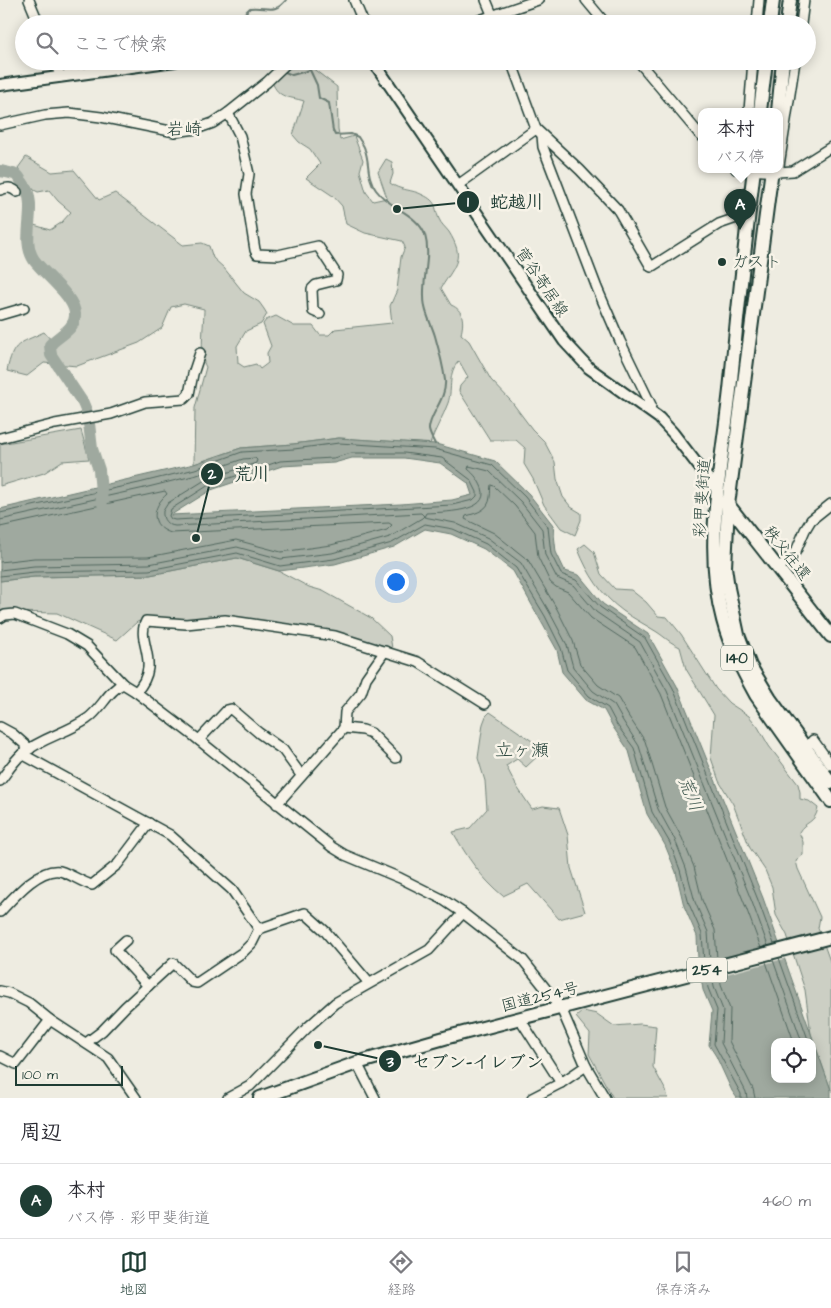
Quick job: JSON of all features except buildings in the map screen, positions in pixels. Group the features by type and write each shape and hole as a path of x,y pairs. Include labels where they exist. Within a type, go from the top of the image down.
{"highway":[{"path":"771,15 773,0"},
{"path":"788,15 790,0"},
{"path":"760,108 765,70"},
{"path":"778,108 782,70"},
{"name":"彩甲斐街道","path":"745,173 748,214 717,490 715,557 728,616 738,635 750,666 831,801"},
{"name":"彩甲斐街道","path":"728,616 725,567 728,504 774,173"},
{"path":"729,396 743,397"},
{"name":"秩父往還","path":"717,490 831,636"},
{"name":"彩甲斐街道","path":"802,752 831,783"},
{"name":"国道254号","path":"260,1098 356,1064 448,1036 520,1019 828,938"}],"main road":[{"path":"0,85 111,70"},
{"name":"菅谷寄居線","path":"379,70 564,341 589,368 659,418 717,490"}],"street":[{"path":"29,0 35,15"},
{"path":"354,0 360,15"},
{"path":"486,0 492,15"},
{"path":"505,15 538,0"},
{"path":"586,0 598,15"},
{"path":"758,15 759,0"},
{"path":"802,15 804,0"},
{"path":"58,70 61,77"},
{"path":"0,125 45,115 69,113 101,117 175,132 205,126 228,112 279,70"},
{"path":"515,70 597,288 651,405 649,411"},
{"path":"646,70 698,132"},
{"path":"748,108 753,70"},
{"path":"783,124 793,70"},
{"path":"228,112 240,136 249,174 246,194 255,250 257,254 262,255 278,254 318,246 337,275 336,280 316,285 312,289 313,311 320,314"},
{"path":"458,185 539,132"},
{"path":"539,132 580,170 618,210 651,267 719,224 748,214"},
{"path":"783,171 793,171 831,147"},
{"path":"0,190 7,187 17,192"},
{"path":"0,315 24,308"},
{"path":"0,438 111,414 145,402 184,399 189,394 200,353"},
{"path":"778,569 796,551 811,520 831,504"},
{"path":"0,618 5,615 16,614 67,634 87,646 123,684 199,740 277,804 344,855 400,878 442,899 464,913 523,960 561,1008 586,1066 605,1098"},
{"path":"136,692 143,684 149,668 143,627 146,621 186,624 225,620 335,636 385,651 418,662 485,704"},
{"path":"277,804 344,728 345,712 361,693 366,678 385,651"},
{"path":"0,782 13,764 26,752 87,720 117,687 123,684"},
{"path":"199,740 227,710 232,709 282,750 301,775"},
{"path":"0,727 13,734 26,752 170,835 232,890 259,929"},
{"path":"344,728 371,732 396,758"},
{"path":"802,752 813,740 831,765"},
{"path":"0,912 23,887 53,871 61,871 92,885 118,864 149,823"},
{"path":"86,1043 102,1031 173,963 192,982 197,983 243,952 252,943 259,929 304,913 325,931 370,983"},
{"path":"228,1098 245,1094 335,1004 429,950 464,913"},
{"path":"126,940 115,950 148,986"},
{"path":"0,991 9,993 29,1003 50,1020 108,1058 136,1098"},
{"path":"520,1019 561,1083"},
{"path":"0,1056 16,1064 50,1020"},
{"path":"356,1064 375,1098"},
{"path":"532,1098 561,1083 586,1066"}],"shaded area":[{"path":"286,70 315,70 337,87 340,140 354,136 363,160 360,171 366,192 373,201 387,198 378,172 386,159 392,162 393,174 390,183 419,193 431,200 435,205 440,221 449,232 457,248 457,261 441,288 451,305 461,313 463,325 461,334 469,341 491,380 544,441 555,462 557,479 563,497 571,507 581,513 581,520 575,535 561,528 544,505 533,479 524,464 525,448 516,440 490,440 459,391 460,386 468,377 459,361 453,371 448,403 430,444 339,438 241,448 194,464 195,408 206,367 202,348 204,309 184,304 171,307 162,328 139,343 77,366 44,363 27,376 7,371 9,361 18,345 44,332 51,340 61,336 74,328 78,319 78,311 73,297 35,258 30,241 31,224 50,230 61,223 71,212 49,190 38,192 34,190 18,168 26,157 52,172 74,170 99,200 115,193 183,245 202,243 209,246 213,258 224,268 244,293 259,302 267,314 261,324 246,331 237,346 238,363 244,367 256,364 260,369 268,363 267,353 271,346 263,324 266,320 276,316 294,326 313,326 320,335 329,335 335,329 392,323 390,306 397,290 401,257 405,247 402,241 365,233 346,224 342,206 333,196 306,178 320,164 310,149 299,142 293,135 304,101 281,94 272,82"},
{"path":"81,430 89,459 62,461 44,473 0,486 0,444"},
{"path":"585,544 594,552 601,574 615,589 631,590 646,602 658,616 667,617 681,634 716,689 729,703 749,716 758,727 769,746 798,784 800,799 809,801 818,808 815,817 801,828 799,832 803,842 803,855 796,861 820,917 818,928 831,964 831,1090 816,1048 816,1038 812,1038 811,1034 805,990 787,935 776,915 772,887 765,870 750,848 733,804 719,781 711,758 714,715 686,669 680,647 615,605 596,583 578,549"},
{"path":"237,558 279,571 309,587 323,591 371,618 390,636 392,648 346,635 227,616 196,620 155,618 137,622 117,640 57,613 11,612 0,614 0,581 34,577 150,575"},
{"path":"490,712 535,743 542,752 526,767 517,759 506,766 532,809 543,806 559,808 568,835 571,868 585,912 559,919 528,884 503,896 475,867 453,832 470,828 487,809 485,781 478,758 483,724"},
{"path":"583,1011 597,1014 614,1026 640,1024 656,1026 653,1067 668,1098 613,1098 589,1054 590,1034 576,1017"}],"water":[{"path":"339,438 436,444 495,461 529,494 553,525 556,552 565,571 579,575 603,604 648,634 677,686 763,898 813,1038 771,1038 771,1083 816,1083 816,1048 831,1090 831,1098 737,1098 732,1091 709,1045 712,1011 703,990 698,959 697,936 684,906 676,872 665,845 647,814 629,751 604,710 586,700 562,672 557,650 513,571 484,549 451,534 425,529 394,547 335,564 279,571 237,558 150,575 34,577 0,581 0,509 194,464 241,448","holes":["352,458 404,458 440,463 468,483 472,495 452,500 401,504 171,515 211,490 282,466 334,463"]}],"pier":[{"path":"781,942 787,958 699,981 697,965"}],"waterway":[{"path":"243,15 250,8 274,9 282,5 286,0"},
{"path":"283,71 292,75 310,70 317,85 319,98 329,103 335,135 351,134 358,137 364,148 369,175 376,190 382,197 416,222 425,235 427,244 424,289 425,307 434,332 445,380 441,400 429,425 429,432 435,444"},
{"path":"0,171 19,177 28,192 30,202 28,242 30,251 34,260 65,293 74,307 75,319 73,324 50,345 51,355 83,403 88,415 92,449 99,470 102,502"}],"place":[{"name":"蛇越川","path":"397,209"},
{"name":"本村","path":"740,230"},
{"name":"ガスト","path":"722,262"},
{"name":"荒川","path":"196,538"},
{"name":"セブン-イレブン","path":"318,1045"}],"district":[{"name":"岩崎","path":"184,129"},
{"name":"立ヶ瀬","path":"522,750"}]}
